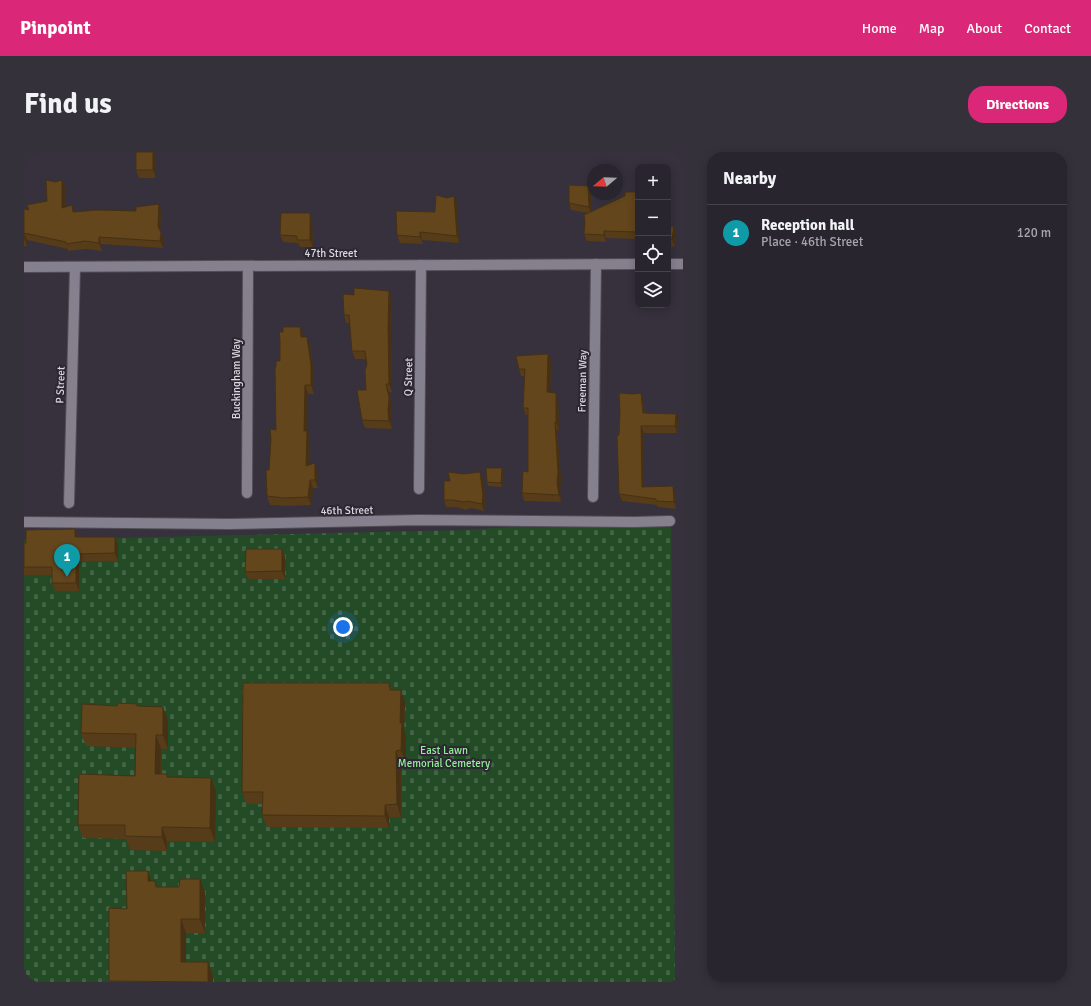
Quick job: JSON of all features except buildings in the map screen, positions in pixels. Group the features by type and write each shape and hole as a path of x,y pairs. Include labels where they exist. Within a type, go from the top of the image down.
{"street":[{"name":"Freeman Way","path":"593,497 596,264"},
{"name":"47th Street","path":"24,267 635,264"},
{"path":"671,264 683,264"},
{"name":"Q Street","path":"419,489 422,265"},
{"name":"Buckingham Way","path":"247,493 248,266"},
{"name":"P Street","path":"69,503 76,267"},
{"name":"46th Street","path":"24,522 241,524 418,520 670,521"}],"green space":[{"name":"East Lawn Memorial Cemetery","path":"671,516 675,982 24,982 24,540 466,530"}],"place":[{"name":"Reception hall","path":"67,577"}]}
